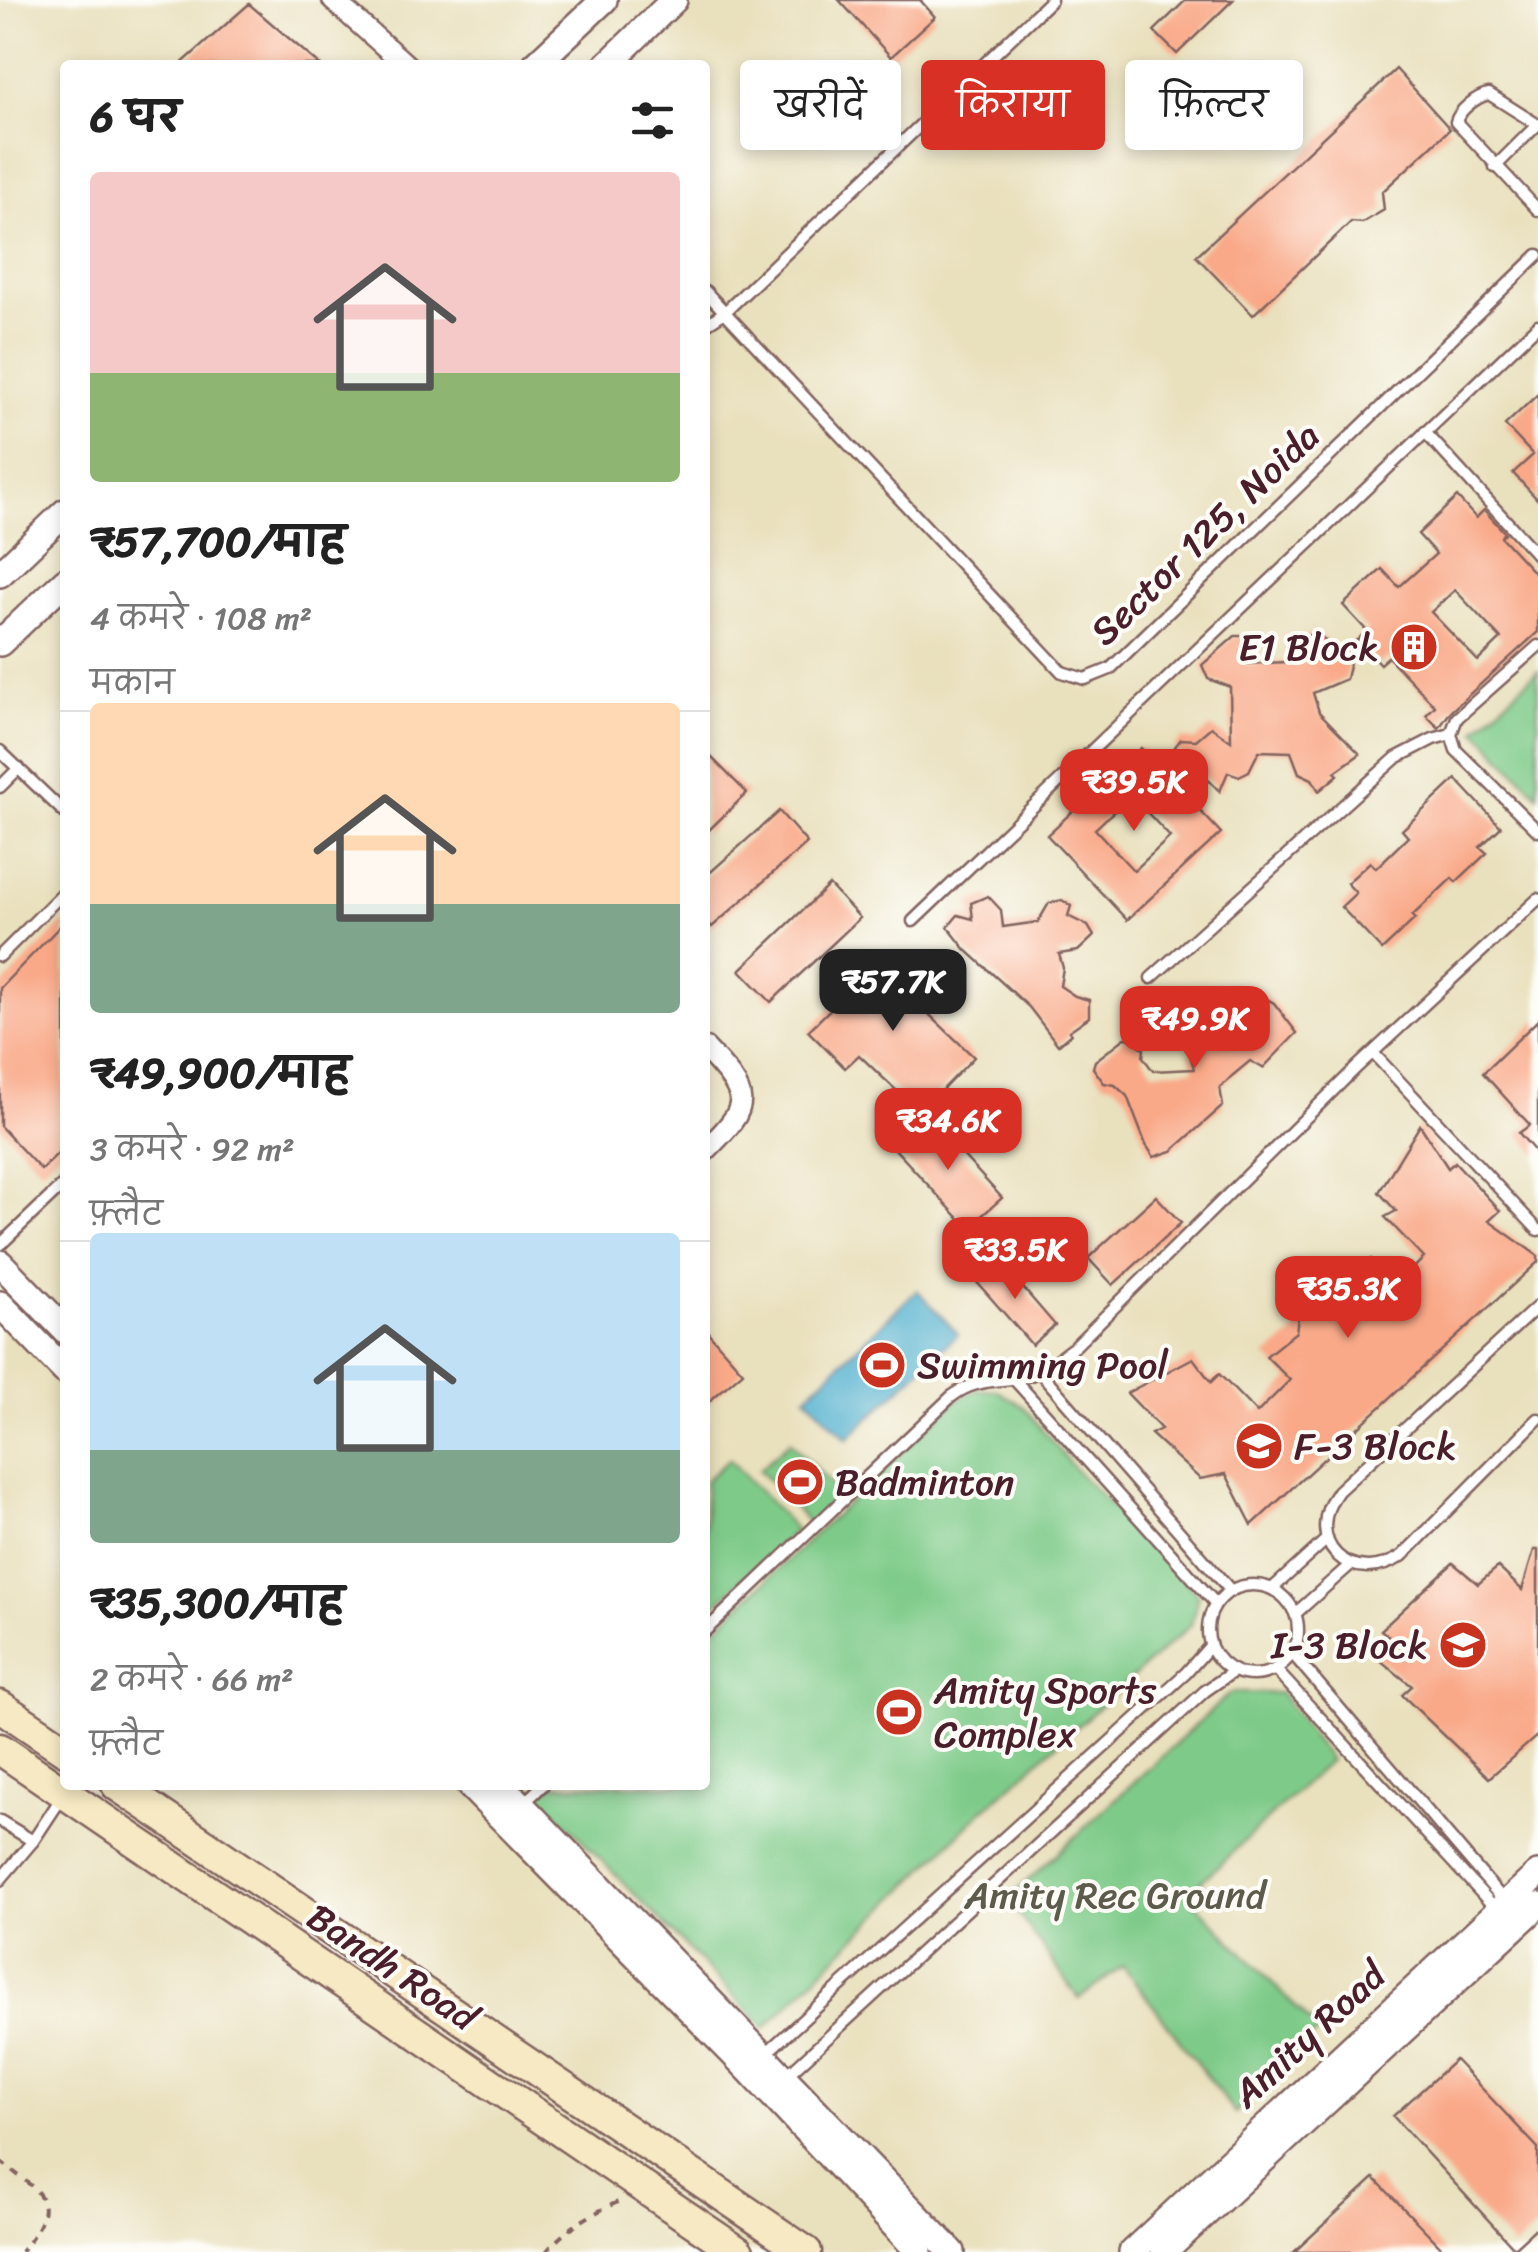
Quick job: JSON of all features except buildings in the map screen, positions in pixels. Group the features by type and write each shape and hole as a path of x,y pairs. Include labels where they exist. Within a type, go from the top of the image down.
{"main road":[{"path":"0,1706 60,1747"},
{"name":"Bandh Road","path":"0,1749 60,1785"},
{"name":"Bandh Road","path":"68,1790 738,2252"},
{"name":"Bandh Road","path":"124,1790 806,2252"}],"street":[{"path":"333,0 400,60"},
{"path":"540,60 604,0"},
{"path":"612,60 674,0"},
{"path":"0,574 60,517"},
{"path":"0,643 60,586"},
{"path":"710,1053 740,1090 734,1122 710,1146"},
{"path":"0,1262 60,1325"},
{"path":"0,1304 60,1366"},
{"path":"474,1790 755,2063"},
{"path":"507,1790 775,2085 919,2252"},
{"name":"Amity Road","path":"1132,2252 1538,1874"},
{"name":"Amity Road","path":"1164,2252 1538,1904"},
{"path":"775,2085 952,2252"}],"lane":[{"path":"710,322 725,312 1051,0"},
{"path":"1495,168 1538,125 1490,94 1458,114 1458,129 1495,168 1538,210"},
{"name":"Sector 125, Noida","path":"710,296 1062,672 1085,679 1110,669 1538,255"},
{"path":"913,921 1538,325"},
{"path":"1425,432 1538,556"},
{"path":"1538,646 1457,718 1452,734 1456,750 1538,831"},
{"path":"1150,978 1396,758 1433,738 1452,734"},
{"path":"0,751 60,808"},
{"path":"0,787 19,768"},
{"path":"0,956 60,896"},
{"path":"710,1626 952,1396 984,1379 1040,1372 1073,1348 1373,1053 1538,899"},
{"path":"1373,1053 1538,1230"},
{"path":"0,1246 60,1189"},
{"path":"1538,1306 1338,1491 1328,1505 1324,1523 1327,1540 1350,1565 1369,1569 1386,1566 1402,1556 1538,1418"},
{"path":"1040,1372 1231,1591"},
{"path":"1013,1378 1216,1604"},
{"path":"1272,1588 1327,1540"},
{"path":"1296,1613 1350,1565"},
{"path":"1254,1584 1272,1588 1286,1598 1296,1613 1299,1630 1292,1653 1275,1669 1253,1675 1234,1671 1220,1662 1210,1646 1207,1629 1211,1611 1231,1591 1254,1584"},
{"path":"755,2063 1186,1673 1210,1646"},
{"path":"1292,1653 1502,1907"},
{"path":"1275,1669 1502,1907"},
{"path":"775,2085 1205,1690 1234,1671"},
{"path":"0,1880 33,1842 66,1790"},
{"path":"521,1805 538,1790"},
{"path":"0,1821 33,1842"}],"path":[{"path":"0,2161 42,2195 45,2205 38,2230 22,2252"},
{"path":"546,2252 559,2236 582,2220 620,2201 635,2182"}],"green space":[{"path":"1538,671 1538,795 1476,729"},
{"name":"Amity Sports Complex","path":"976,1390 996,1390 1024,1407 1072,1466 1198,1595 1191,1625 981,1812 765,2028 536,1793 710,1790 710,1633 958,1399"},
{"name":"Badminton","path":"790,1441 841,1495 810,1524 759,1470"},
{"path":"729,1459 796,1530 710,1609 710,1476"},
{"name":"Amity Rec Ground","path":"1230,1693 1280,1693 1330,1760 1187,1895 1319,2031 1235,2113 1123,1966 1079,1999 1008,1899"}],"water":[{"name":"Swimming Pool","path":"917,1290 958,1334 847,1439 806,1396"}],"place":[{"name":"E1 Block","path":"1414,647"},
{"name":"Swimming Pool","path":"882,1365"},
{"name":"F-3 Block","path":"1259,1446"},
{"name":"Badminton","path":"800,1482"},
{"name":"I-3 Block","path":"1463,1645"},
{"name":"Amity Sports Complex","path":"899,1712"}]}
